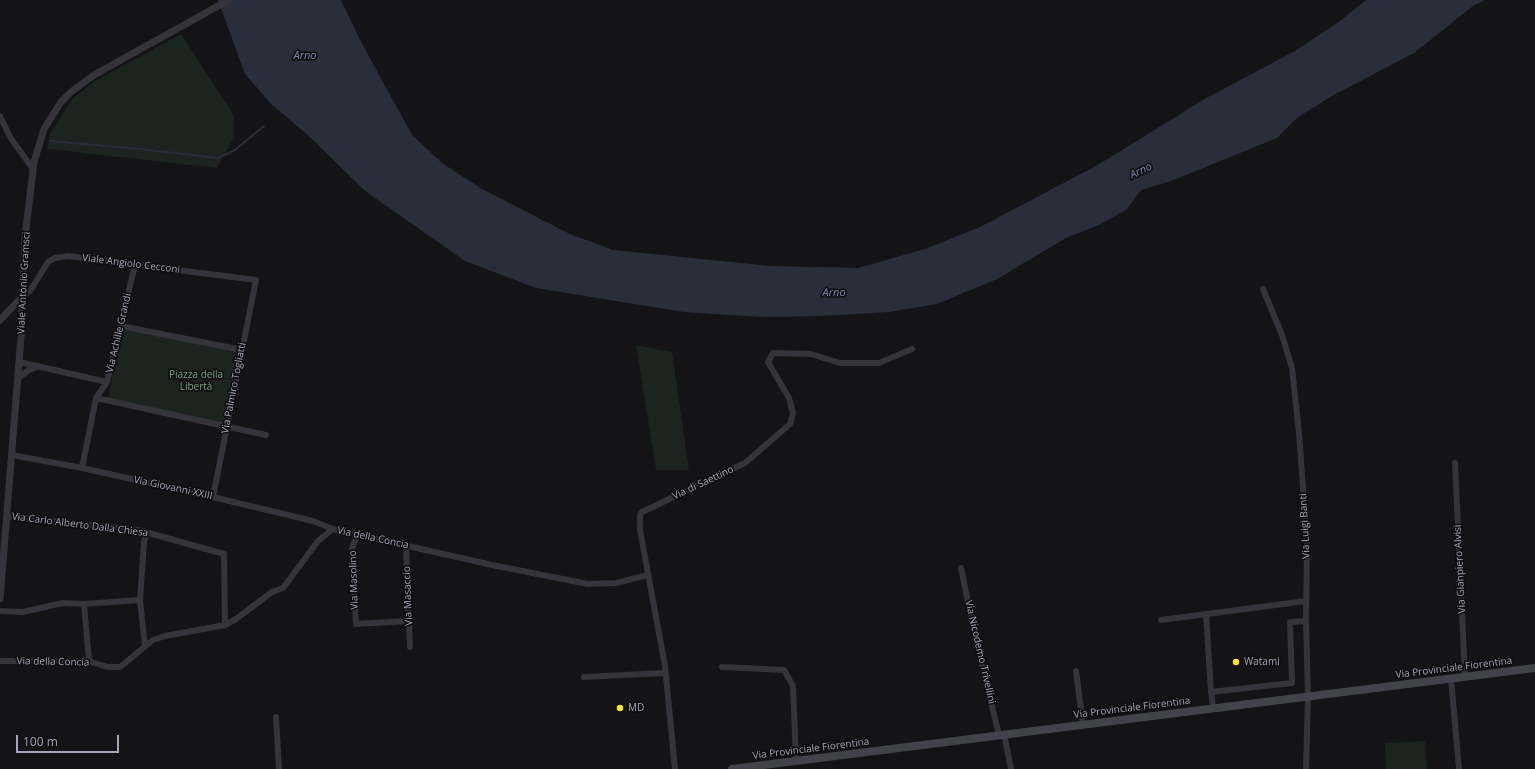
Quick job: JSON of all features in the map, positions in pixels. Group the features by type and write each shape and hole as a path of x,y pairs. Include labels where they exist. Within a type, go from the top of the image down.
{"main road":[{"name":"Via Provinciale Fiorentina","path":"732,769 1535,668"}],"street":[{"name":"Viale Antonio Gramsci","path":"0,599 24,295 25,237 33,169 44,129 61,102 71,92 94,75 228,0"},
{"path":"0,116 10,137 33,169"},
{"name":"Viale Angiolo Cecconi","path":"24,295 30,292 48,262 55,258 68,256 256,280"},
{"name":"Via Achille Grandi","path":"82,468 96,398 107,382 135,265"},
{"name":"Via Palmiro Togliatti","path":"213,497 256,280"},
{"name":"Via Luigi Banti","path":"1263,289 1282,335 1292,368 1299,433 1306,542 1308,696 1306,769"},
{"path":"0,320 24,295"},
{"path":"121,326 242,350"},
{"name":"Via di Saettino","path":"675,769 665,673 639,522 640,515 642,512 745,463 790,424 792,413 789,398 768,362 773,353 811,354 840,363 879,363 912,349"},
{"path":"19,362 107,382"},
{"path":"18,378 29,370 39,367"},
{"path":"96,398 266,435"},
{"name":"Via Giovanni XXIII","path":"12,456 82,468 213,497 313,521 333,529"},
{"name":"Via Gianpiero Alvisi","path":"1455,463 1465,676"},
{"name":"Via Carlo Alberto Dalla Chiesa","path":"7,516 147,532 224,554 225,625"},
{"name":"Via della Concia","path":"0,661 89,661 108,667 120,667 153,640 165,636 225,625 236,619 272,592 283,588 318,541 333,529 492,565 588,584 616,583 648,576"},
{"path":"146,646 140,600 144,542 147,532"},
{"name":"Via Masolino","path":"359,534 353,545 352,552 356,624 409,621"},
{"name":"Via Masaccio","path":"406,546 410,647"},
{"name":"Via Nicodemo Trivellini","path":"962,568 975,636 1011,769"},
{"path":"0,611 23,612 63,603 84,604 140,600"},
{"path":"1161,620 1306,601"},
{"path":"84,604 89,661"},
{"path":"1206,614 1213,708"},
{"path":"1211,692 1292,683 1290,622 1306,621"},
{"path":"722,667 784,670 793,686 796,761"},
{"path":"1076,671 1083,725"},
{"path":"584,677 665,673"},
{"path":"1451,678 1459,769"},
{"path":"276,717 279,769"}],"green space":[{"path":"181,34 234,115 234,137 217,168 47,149 50,134 72,99 95,81"},
{"name":"Piazza della Libertà","path":"121,326 242,350 227,426 108,401"},
{"path":"636,345 672,352 689,470 656,470"},
{"path":"1425,741 1427,769 1386,769 1385,743"}],"water":[{"name":"Arno","path":"218,0 341,0 359,38 412,135 442,163 482,189 570,234 613,250 771,266 858,268 925,249 980,227 1096,166 1208,97 1295,51 1340,21 1366,0 1485,0 1473,6 1414,53 1332,96 1298,117 1277,138 1171,181 1141,190 1127,209 1099,225 1066,238 997,279 937,304 889,312 819,316 761,317 684,312 536,288 465,261 365,191 309,136 271,104 245,74"}],"waterway":[{"path":"50,141 218,158 235,150 264,126"}],"place":[{"name":"Watami","path":"1236,662"},
{"name":"MD","path":"620,708"}]}
